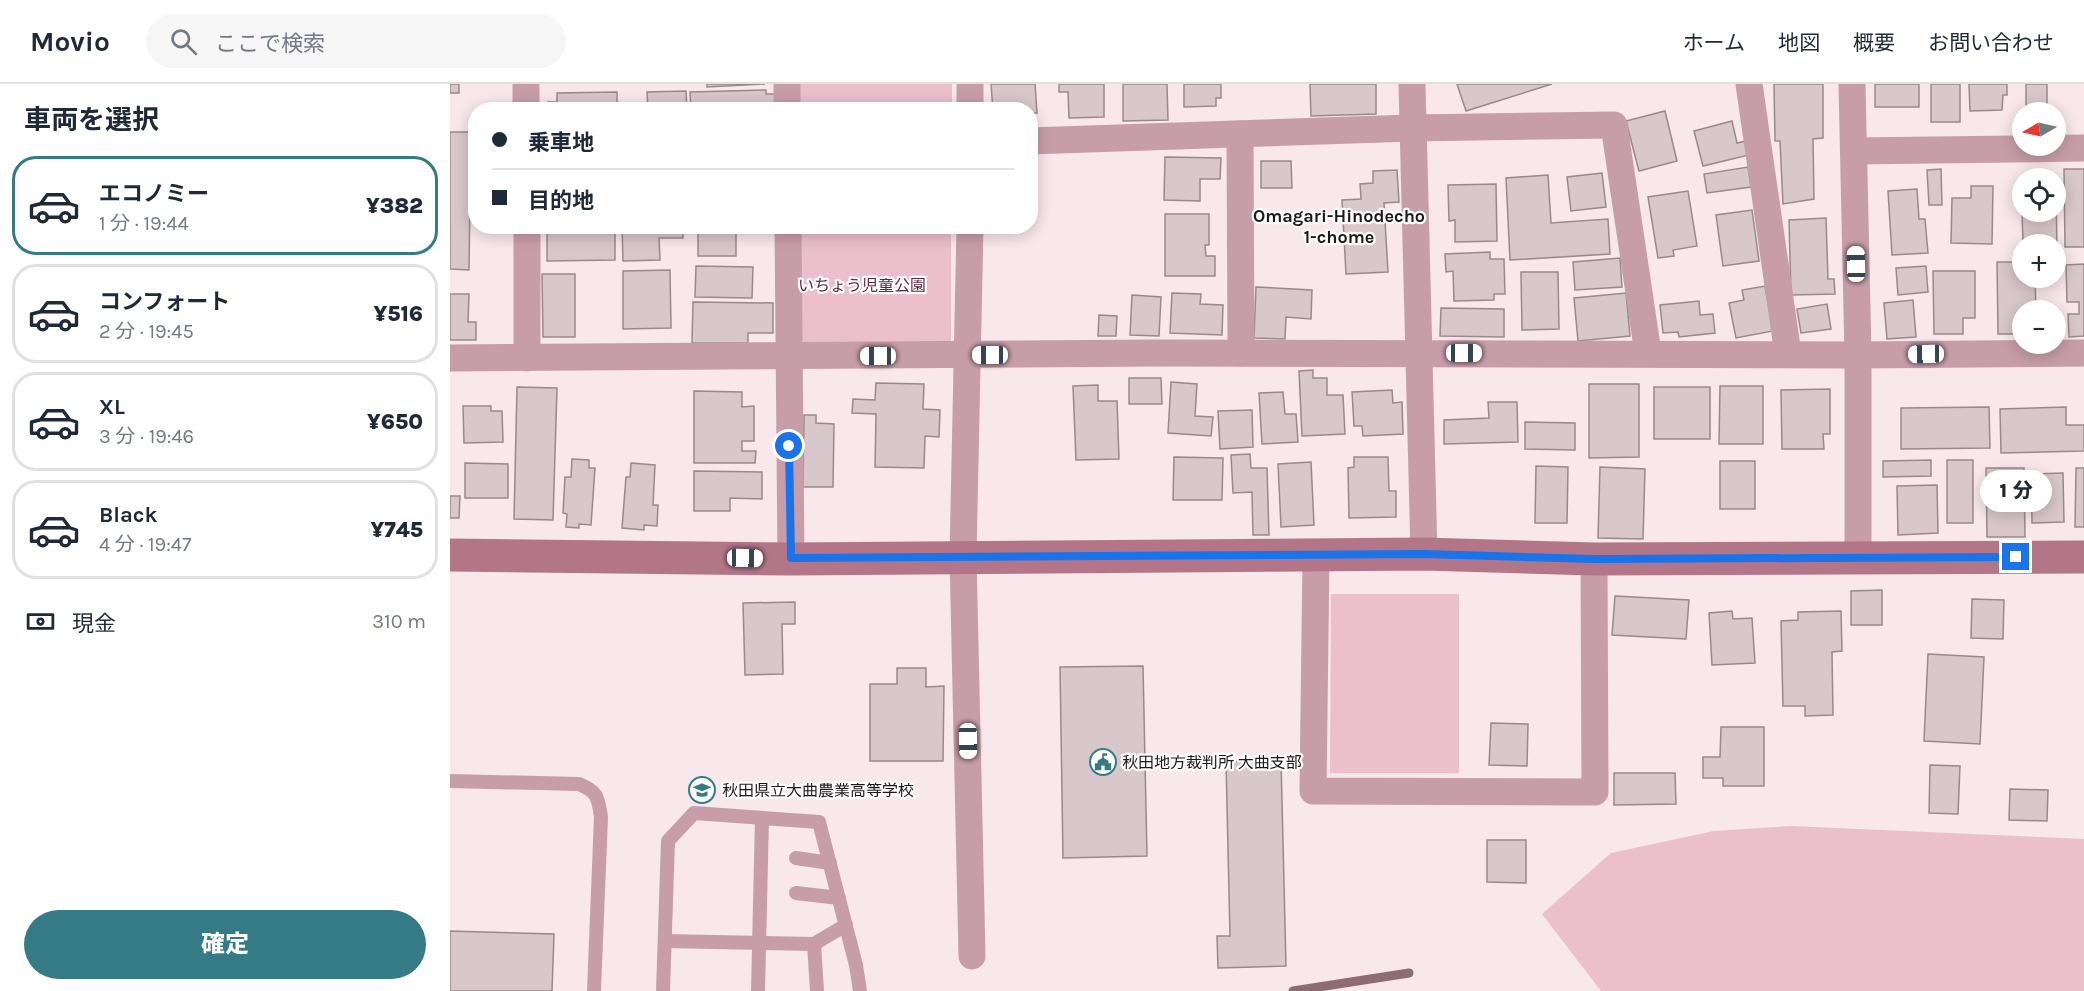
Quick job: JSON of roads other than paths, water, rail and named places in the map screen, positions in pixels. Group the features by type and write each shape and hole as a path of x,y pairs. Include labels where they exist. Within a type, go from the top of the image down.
{"street":[{"path":"526,84 526,102"},
{"path":"787,84 787,102"},
{"path":"970,84 970,102"},
{"path":"1412,84 1424,554"},
{"path":"1749,84 1788,354"},
{"path":"1852,84 1858,355 1858,558"},
{"path":"1038,141 1412,128 1614,125 1648,353"},
{"path":"1240,134 1241,353"},
{"path":"1854,151 2084,148"},
{"path":"527,234 527,358"},
{"path":"788,234 791,558"},
{"path":"970,234 963,556 972,956"},
{"path":"450,358 1241,353 1858,355 2084,353"},
{"path":"450,555 791,558 1424,554 1594,559 2084,557"},
{"path":"1316,556 1312,791 1595,792 1594,559"}],"lane":[{"path":"450,781 579,784 591,789 598,797 601,817 594,991"},
{"path":"663,991 668,841 694,813 819,822 856,965 860,991"},
{"path":"758,991 762,818"},
{"path":"796,858 830,863"},
{"path":"796,893 839,898"},
{"path":"664,941 814,944 846,925"},
{"path":"814,944 817,991"}],"waterway":[{"path":"1293,991 1409,973"}],"place":[{"name":"秋田地方裁判所 大曲支部","path":"1103,762"},
{"name":"秋田県立大曲農業高等学校","path":"702,790"}],"district":[{"name":"Omagari-Hinodecho 1-chome","path":"1339,226"}],"park label":[{"name":"いちょう児童公園","path":"862,285"}]}
